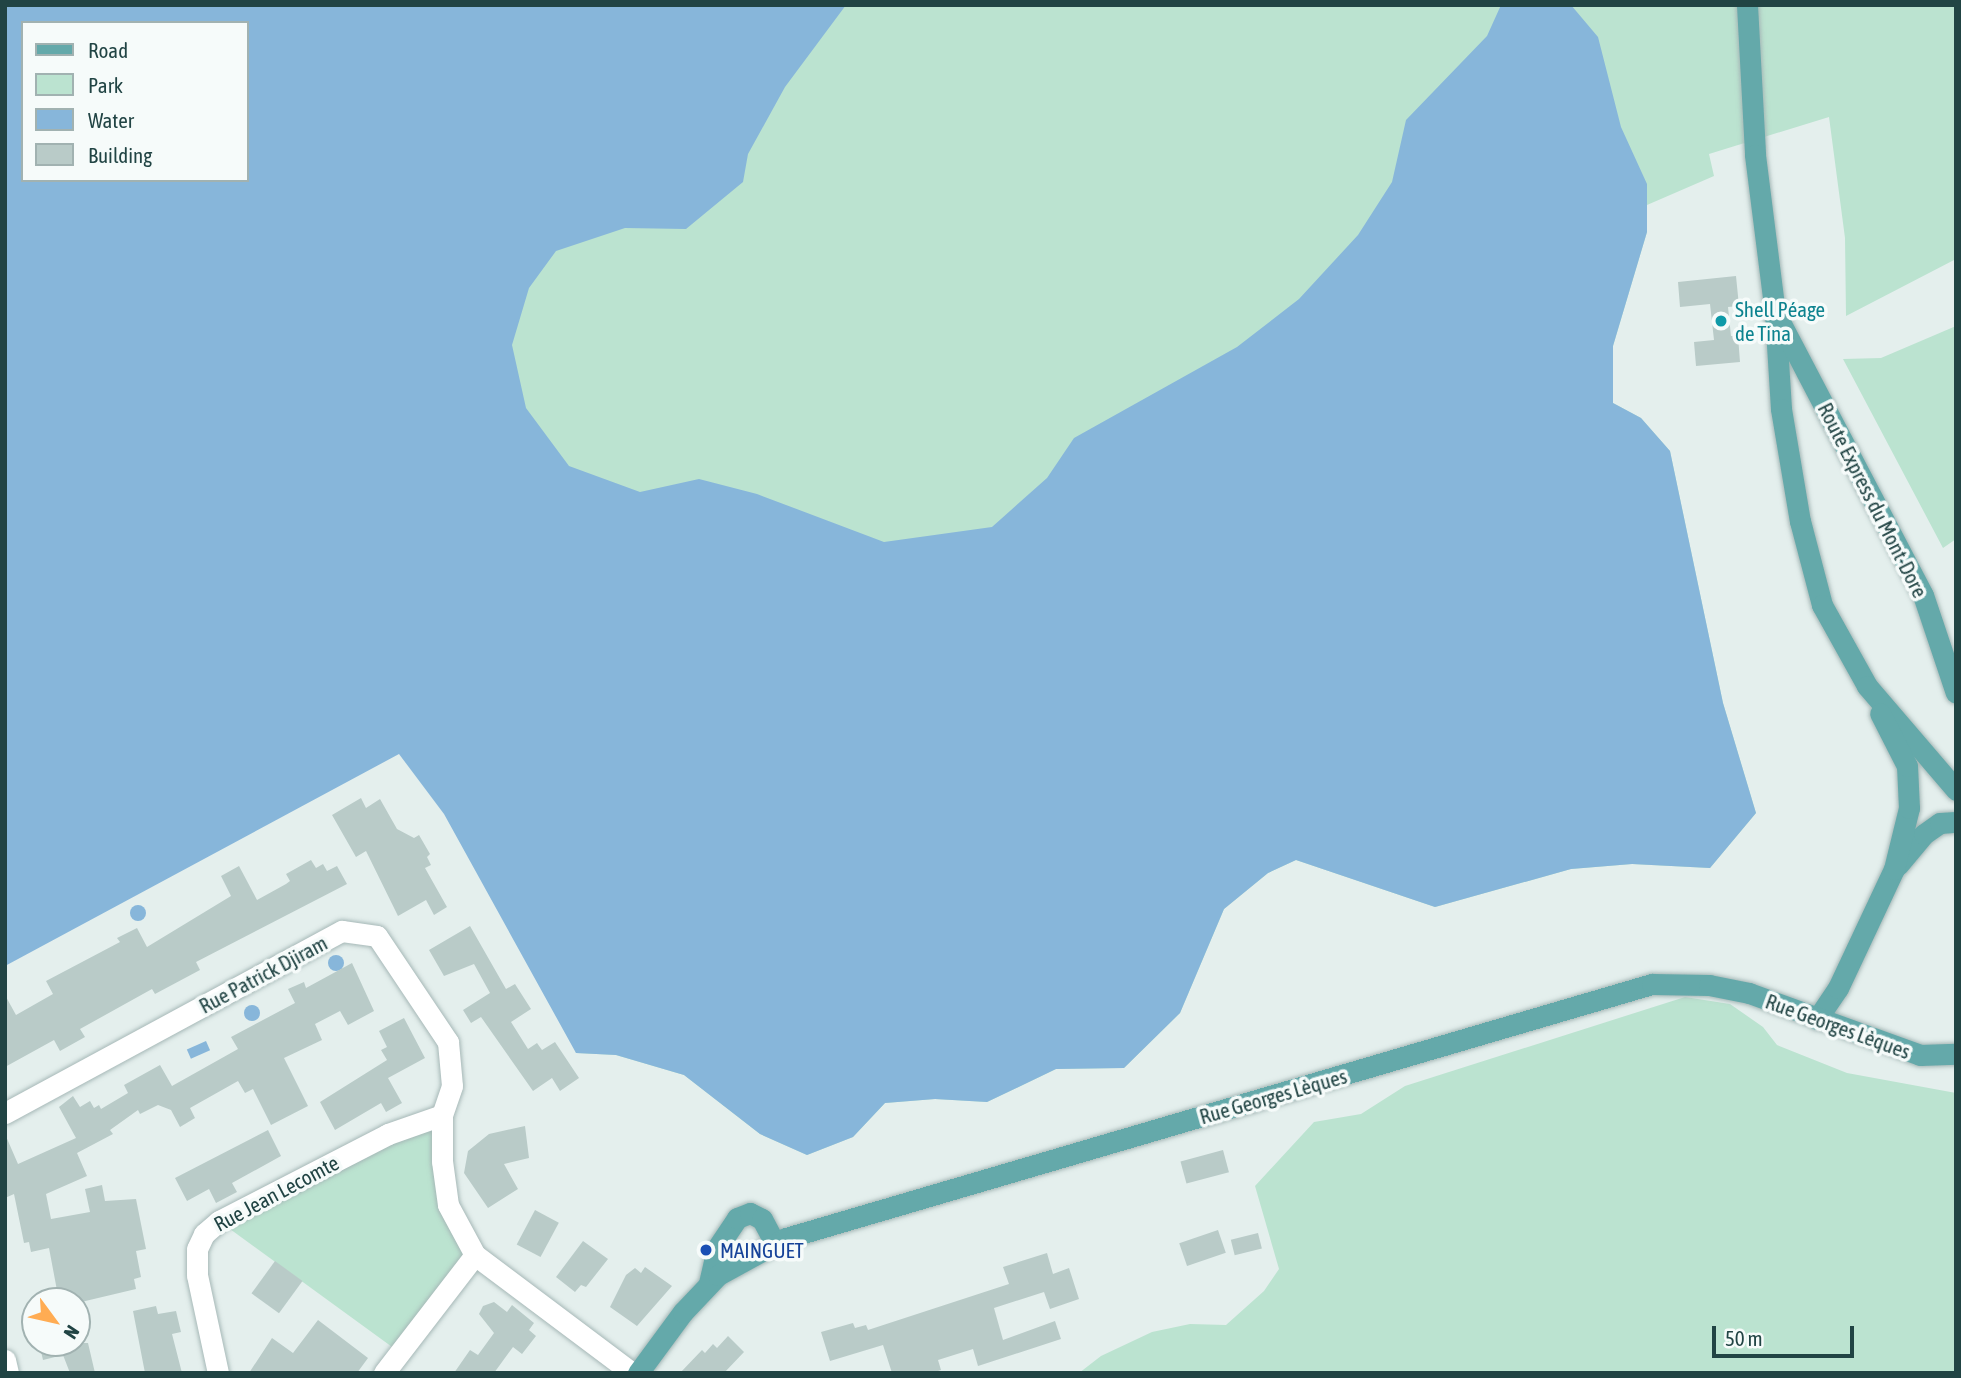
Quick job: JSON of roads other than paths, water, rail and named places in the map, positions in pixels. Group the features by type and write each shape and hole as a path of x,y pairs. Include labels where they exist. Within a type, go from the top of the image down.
{"main road":[{"name":"Route Express du Mont-Dore","path":"1748,5 1749,93 1775,313 1781,409 1800,521 1822,605 1867,686 1956,790"},
{"name":"Route Express du Mont-Dore","path":"1775,313 1923,595 1956,693"},
{"path":"1923,595 1937,626 1956,648"},
{"path":"1816,1019 1839,988 1894,869 1909,808 1907,766 1867,686"},
{"path":"1894,869 1924,834 1940,823 1956,822"},
{"name":"Rue Georges Lèques","path":"638,1373 709,1283 735,1264 775,1243 1652,984 1709,985 1748,993 1920,1055 1956,1054"},
{"path":"1839,988 1840,1028"},
{"path":"709,1283 717,1248 737,1218 750,1213 762,1219 775,1243"}],"street":[{"name":"Rue Patrick Djiram","path":"5,1113 342,931 359,931 377,936 448,1042 452,1086 442,1115 448,1205 475,1255 632,1373"},
{"name":"Rue Jean Lecomte","path":"218,1373 197,1275 197,1249 204,1234 219,1221 388,1134 442,1115"},
{"path":"384,1373 475,1255"},
{"path":"5,1360 8,1373"}],"water":[{"path":"5,5 846,5 785,87 748,154 743,182 686,229 625,228 556,251 529,288 512,345 526,408 569,466 640,492 699,479 757,494 884,542 992,527 1047,478 1074,438 1237,347 1299,299 1358,235 1392,182 1406,120 1487,36 1501,5 1571,5 1598,37 1621,127 1647,184 1647,232 1613,346 1613,403 1641,418 1670,451 1723,703 1756,813 1710,868 1632,864 1571,869 1435,907 1296,860 1268,873 1224,909 1180,1013 1124,1068 1056,1069 987,1102 935,1099 885,1103 853,1137 807,1155 760,1134 684,1075 616,1055 576,1053 444,814 399,754 5,966"},
{"path":"138,905 144,907 144,919 138,921 132,919 130,913 132,907"},
{"path":"336,955 342,957 342,969 336,971 330,969 328,963 330,957"},
{"path":"252,1005 258,1007 258,1019 252,1021 246,1019 244,1013 246,1007"},
{"path":"206,1041 210,1050 191,1059 187,1050"}],"place":[{"name":"Shell Péage de Tina","path":"1721,321"},
{"name":"MAINGUET","path":"706,1250"}]}
